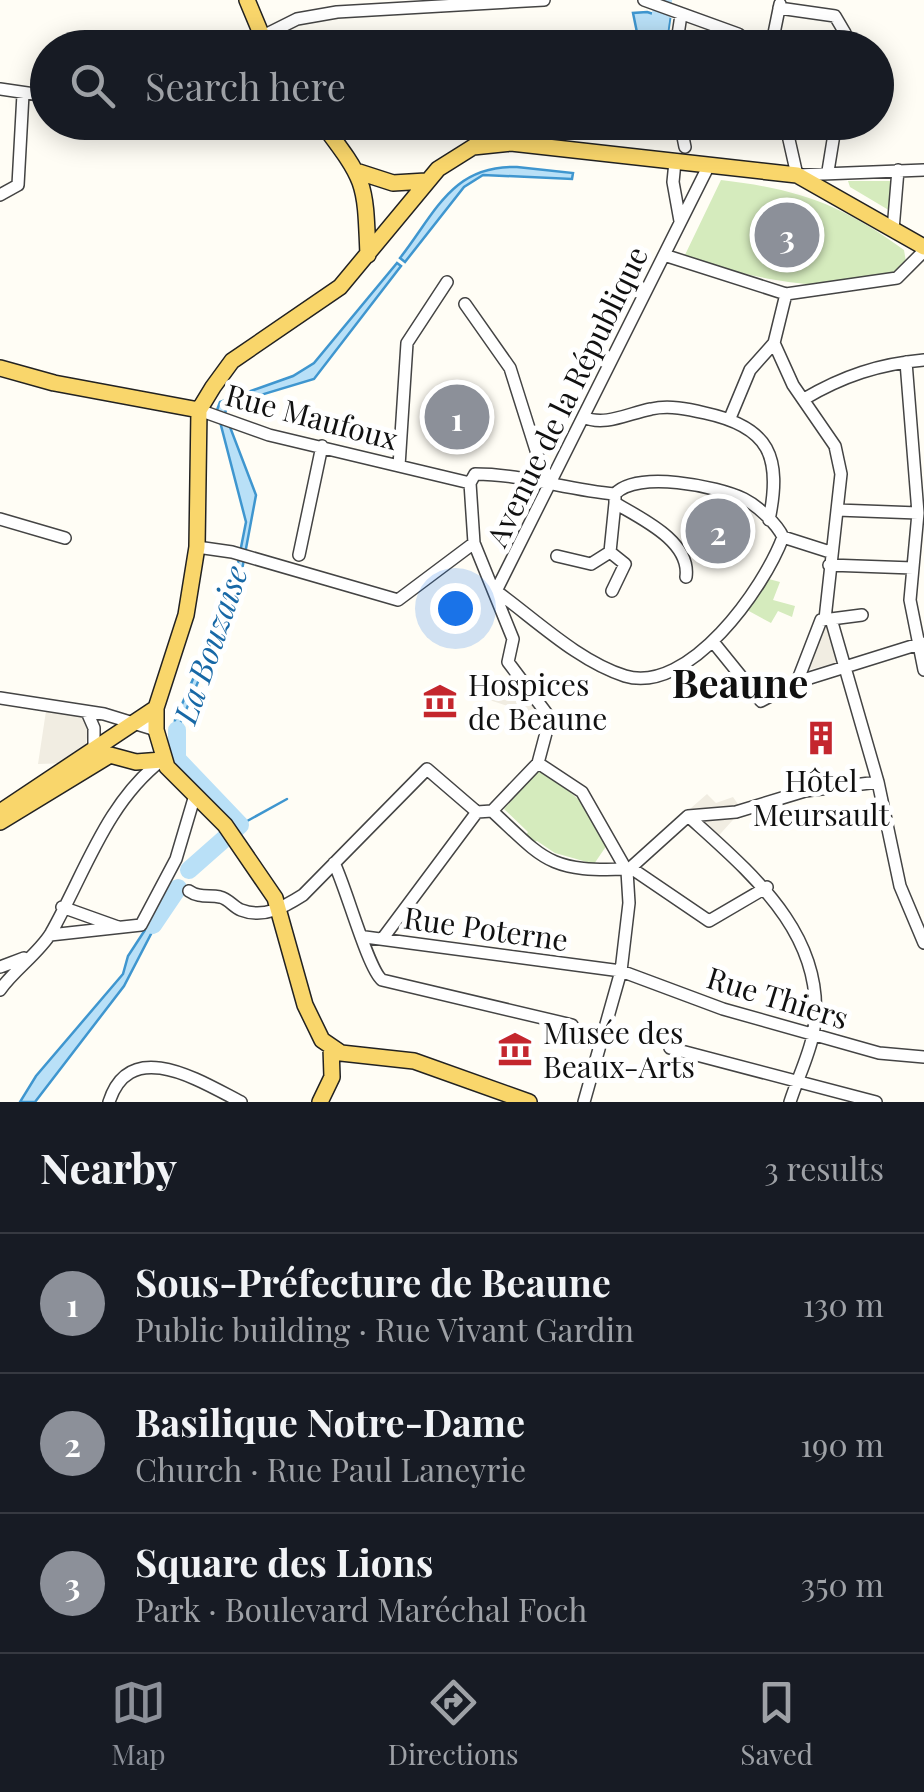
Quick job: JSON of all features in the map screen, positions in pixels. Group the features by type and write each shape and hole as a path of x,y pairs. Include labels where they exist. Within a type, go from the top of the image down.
{"main road":[{"path":"247,0 259,30"},
{"path":"335,140 359,172 367,200 368,255"},
{"path":"320,1102 332,1077 330,1047 310,1020 277,904 225,825 162,760 156,730 156,708 186,615 197,547 199,410 232,361 323,302 368,255 426,181 464,151 498,143 797,174 924,249"},
{"path":"359,172 393,183 426,181"},
{"path":"0,368 54,384 199,410"},
{"path":"0,822 64,786 112,736 156,708"},
{"path":"0,812 97,754 115,754 136,762 162,760"},
{"path":"330,1047 363,1057 414,1061 529,1102"},
{"path":"332,1077 363,1057"}],"street":[{"path":"281,30 297,19 336,12 544,0"},
{"path":"645,2 725,30"},
{"path":"775,30 780,4 835,16 844,30"},
{"path":"679,30 681,16"},
{"path":"0,89 30,95"},
{"path":"0,195 18,186 23,94"},
{"path":"684,140 685,147"},
{"path":"789,140 797,174 924,170"},
{"path":"835,140 833,171 839,197"},
{"name":"Avenue de la République","path":"675,162 673,182 680,223"},
{"name":"Avenue de la République","path":"496,591 709,165"},
{"path":"893,230 898,170"},
{"path":"664,254 786,294 897,278 924,249"},
{"path":"400,466 407,343 447,282"},
{"path":"730,418 750,370 774,343 786,294"},
{"path":"465,304 510,368 540,463 551,482 569,490 615,498 664,532 685,563 686,576"},
{"path":"774,343 780,362 835,446 841,474 830,558 828,619 878,782 900,886 924,943"},
{"path":"804,399 836,380 887,363 924,360"},
{"path":"906,362 920,549 913,568 910,600 924,670"},
{"path":"583,417 608,420 654,408 730,418 761,438 770,450 776,487 770,520"},
{"name":"Rue Maufoux","path":"199,410 269,435 470,483 479,474 551,482"},
{"path":"300,555 322,446"},
{"path":"610,552 615,498 632,482 682,483 744,499 770,520 783,538 830,558 913,568"},
{"path":"189,891 194,896 225,898 248,911 303,895 428,768 477,812 492,811 538,763 550,718 508,662 512,639 474,543 470,483"},
{"path":"837,510 918,513"},
{"path":"0,519 65,538"},
{"path":"496,591 585,657 626,676 646,679 667,672 714,643 776,556 783,538"},
{"path":"197,547 232,552 398,600 474,543"},
{"path":"557,556 591,564 610,552"},
{"path":"610,552 625,564 612,590"},
{"path":"798,682 821,620 862,615"},
{"path":"714,643 744,674 761,701 798,682 921,644"},
{"path":"0,698 112,716 156,730"},
{"path":"87,712 94,728 97,754"},
{"path":"112,716 112,736"},
{"path":"0,990 50,936 84,860 137,779 162,760"},
{"path":"538,763 582,792 628,869 708,920 766,887"},
{"path":"492,811 520,842 548,862 579,870 628,869 688,816 736,812 804,791 878,782"},
{"path":"50,936 141,925 176,859 195,795"},
{"path":"383,938 477,812"},
{"path":"688,816 766,887 803,945 812,988 813,1034 790,1102"},
{"name":"Rue Poterne","path":"334,863 364,937 621,971"},
{"path":"584,1102 621,971 629,903 628,869"},
{"path":"62,907 118,927"},
{"path":"364,937 371,968 394,986 572,1025"},
{"path":"0,967 28,956"},
{"name":"Rue Thiers","path":"621,971 723,1010 878,1053 924,1057"},
{"path":"670,1048 876,1102"},
{"path":"110,1102 125,1074 148,1066 170,1069 241,1102"}],"green space":[{"path":"721,180 773,188 839,210 904,250 906,262 886,276 831,285 766,278 684,257"},
{"path":"848,181 895,181 892,212 850,187"},
{"path":"765,578 780,582 773,600 795,606 792,617 778,611 771,623 747,610"},
{"path":"541,768 583,803 607,845 594,864 555,853 537,841 529,845 523,839 528,832 504,809"}],"shaded area":[{"path":"821,625 831,626 842,662 807,670"},
{"path":"482,674 539,694 550,707 539,704 543,723 539,716 477,696 471,689"},
{"path":"46,711 82,715 88,732 85,748 72,763 38,764"},
{"path":"707,794 716,803 733,797 742,810 712,843 683,815"}],"water":[{"path":"647,12 670,19 668,30 636,30 633,13"},
{"path":"495,168 573,173 572,179 483,175 464,187 405,262 400,258 436,208 461,183"},
{"path":"397,263 401,266 314,379 227,405 225,414 256,495 239,586 180,724 177,751 173,754 175,720 233,588 246,522 217,410 220,402 293,376 314,363"},
{"path":"160,907 165,907 124,986 35,1102 20,1102 36,1076 123,974 128,956"}],"waterway":[{"path":"659,30 663,0"},
{"name":"La Bouzaise","path":"177,730 177,759 240,825 189,870"},
{"path":"240,825 287,799"},
{"name":"La Bouzaise","path":"153,925 178,888"}],"place":[{"name":"Square des Lions","path":"787,235"},
{"name":"Sous-Préfecture de Beaune","path":"457,417"},
{"name":"Basilique Notre-Dame","path":"718,531"},
{"name":"Hospices de Beaune","path":"440,701"},
{"name":"Hôtel Meursault","path":"821,738"},
{"name":"Musée des Beaux-Arts","path":"515,1049"}],"district":[{"name":"Beaune","path":"740,681"}]}
